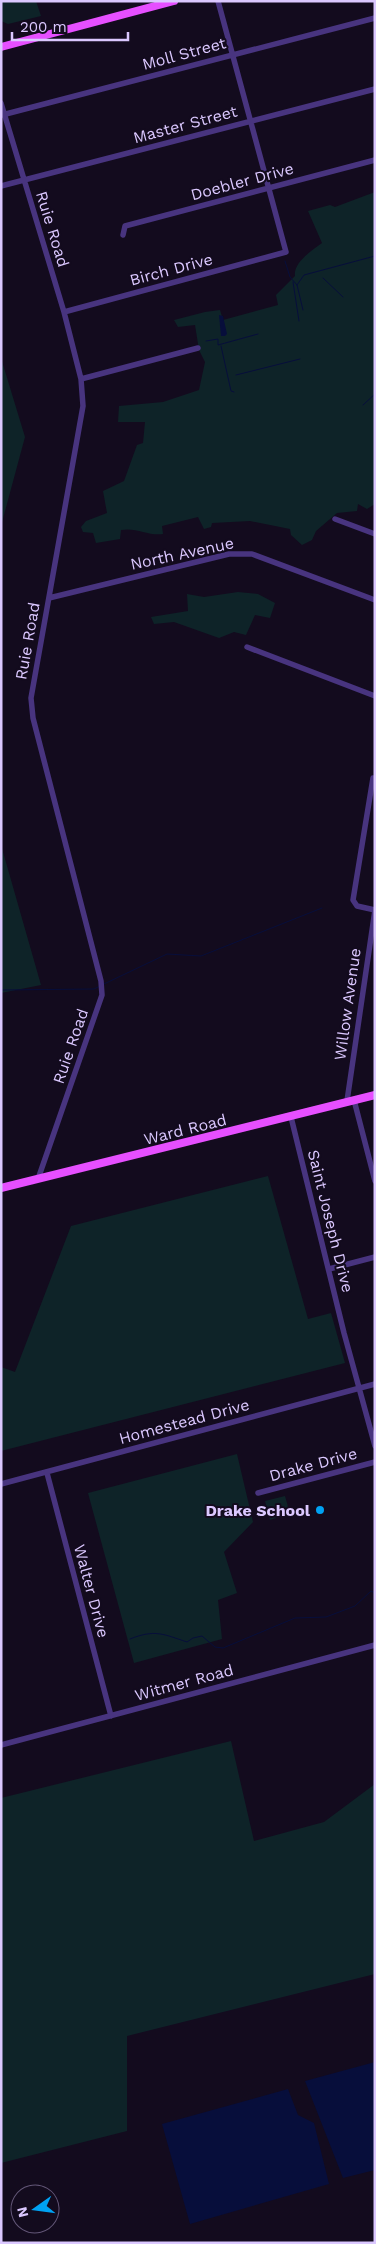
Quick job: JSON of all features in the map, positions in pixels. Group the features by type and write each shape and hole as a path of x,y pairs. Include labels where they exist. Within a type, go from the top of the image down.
{"main road":[{"path":"1,47 152,4 174,1"},
{"name":"Ward Road","path":"1,1188 375,1095"}],"street":[{"path":"218,1 268,188"},
{"name":"Moll Street","path":"3,115 375,18"},
{"name":"Master Street","path":"1,186 375,89"},
{"name":"Ruie Road","path":"1,102 3,115 64,312 81,379 83,406 31,698 33,718 101,981 102,995 38,1178"},
{"name":"Doebler Drive","path":"123,235 125,226 375,160"},
{"name":"Birch Drive","path":"64,312 286,252 268,188"},
{"path":"81,379 198,348"},
{"path":"334,519 375,534"},
{"name":"North Avenue","path":"49,598 229,554 252,554 375,600"},
{"path":"247,647 375,696"},
{"path":"373,778 372,801 353,900 357,906 375,910"},
{"name":"Willow Avenue","path":"350,1101 375,910"},
{"path":"350,1101 375,1181"},
{"name":"Saint Joseph Drive","path":"291,1117 344,1333 375,1446"},
{"path":"329,1270 375,1256"},
{"name":"Homestead Drive","path":"1,1484 375,1384"},
{"name":"Drake Drive","path":"258,1493 375,1462"},
{"name":"Walter Drive","path":"46,1473 111,1716"},
{"name":"Witmer Road","path":"1,1745 375,1646"}],"green space":[{"path":"1,1 36,1 41,16 8,24 1,21"},
{"path":"375,192 375,504 367,509 358,504 357,511 337,513 316,531 312,540 302,545 291,535 290,529 250,521 212,523 211,527 204,529 198,517 162,526 163,534 126,529 121,530 120,539 96,543 93,533 83,532 81,527 86,521 107,513 103,491 124,481 137,445 143,443 145,422 118,422 119,406 163,402 199,390 205,362 199,350 195,325 178,327 174,320 220,310 223,320 278,305 276,295 295,276 295,271 300,262 322,243 308,211 330,205 335,207"},
{"path":"1,358 25,437 1,526"},
{"path":"238,592 258,594 275,603 270,618 255,615 246,635 234,632 219,638 174,622 154,624 151,617 188,611 187,594 204,597"},
{"path":"1,845 41,985 1,993"},
{"path":"268,1176 308,1319 331,1313 345,1363 1,1451 1,1367 15,1372 71,1226"},
{"path":"237,1454 253,1522 224,1552 237,1593 218,1600 222,1639 134,1663 88,1493"},
{"path":"285,1496 290,1514 270,1520 265,1501"},
{"path":"231,1741 254,1841 324,1822 375,1784 375,1974 127,2036 127,2131 1,2163 1,1798"}],"shaded area":[{"path":"219,315 223,316 227,334 225,336 221,336"},
{"path":"375,2062 375,2170 343,2178 305,2081"},
{"path":"288,2089 298,2115 314,2123 329,2184 190,2224 162,2124"}],"waterway":[{"path":"297,285 304,275 375,256"},
{"path":"285,261 290,277 297,285 303,310"},
{"path":"323,278 343,297"},
{"path":"293,282 299,321"},
{"path":"206,341 218,339 218,345 258,334"},
{"path":"221,346 231,391 234,392"},
{"path":"236,375 300,359"},
{"path":"363,405 375,394"},
{"path":"104,984 167,954 201,956 322,908"},
{"path":"1,990 94,989 100,986"},
{"path":"130,1639 153,1633 187,1642 202,1636 215,1647 223,1648 295,1618 326,1617 355,1606 371,1591 375,1593"}],"place":[{"name":"Drake School","path":"320,1510"}]}
